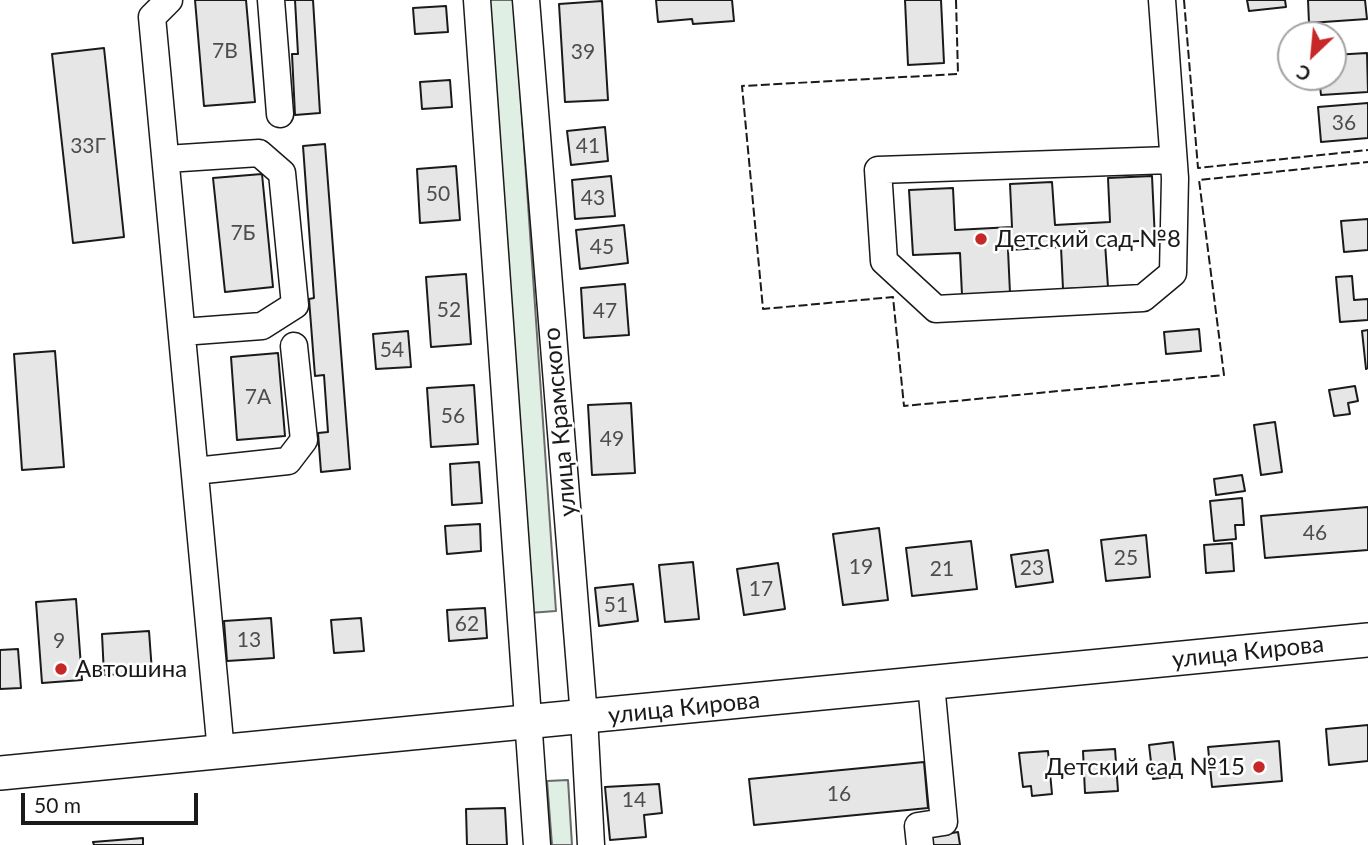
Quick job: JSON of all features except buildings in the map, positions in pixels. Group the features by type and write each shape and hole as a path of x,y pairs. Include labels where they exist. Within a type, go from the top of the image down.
{"main road":[{"name":"улица Кирова","path":"0,773 1368,640"}],"street":[{"path":"169,0 152,17 221,752"},
{"path":"271,0 280,114"},
{"path":"477,0 537,845"},
{"name":"улица Крамского","path":"526,0 584,717 591,845"},
{"path":"1162,0 1176,223 1173,273 1143,298 936,309 884,261 878,170 1171,160"},
{"path":"166,159 259,152 282,173 295,305 262,326 182,332"},
{"path":"195,471 288,461 304,440 294,346"},
{"path":"920,845 918,826 944,822 931,684"}],"green space":[{"path":"487,0 514,0 556,611 529,613"},
{"path":"568,780 572,845 552,845 547,781"}],"fence":[{"path":"956,0 958,74 742,86 763,309 893,297 904,406 1224,375 1199,180 1368,162"},
{"path":"1184,0 1198,168 1368,150"}],"place":[{"name":"Детский сад №8","path":"981,239"},
{"name":"Автошина","path":"61,669"},
{"name":"Детский сад №15","path":"1259,767"}]}
